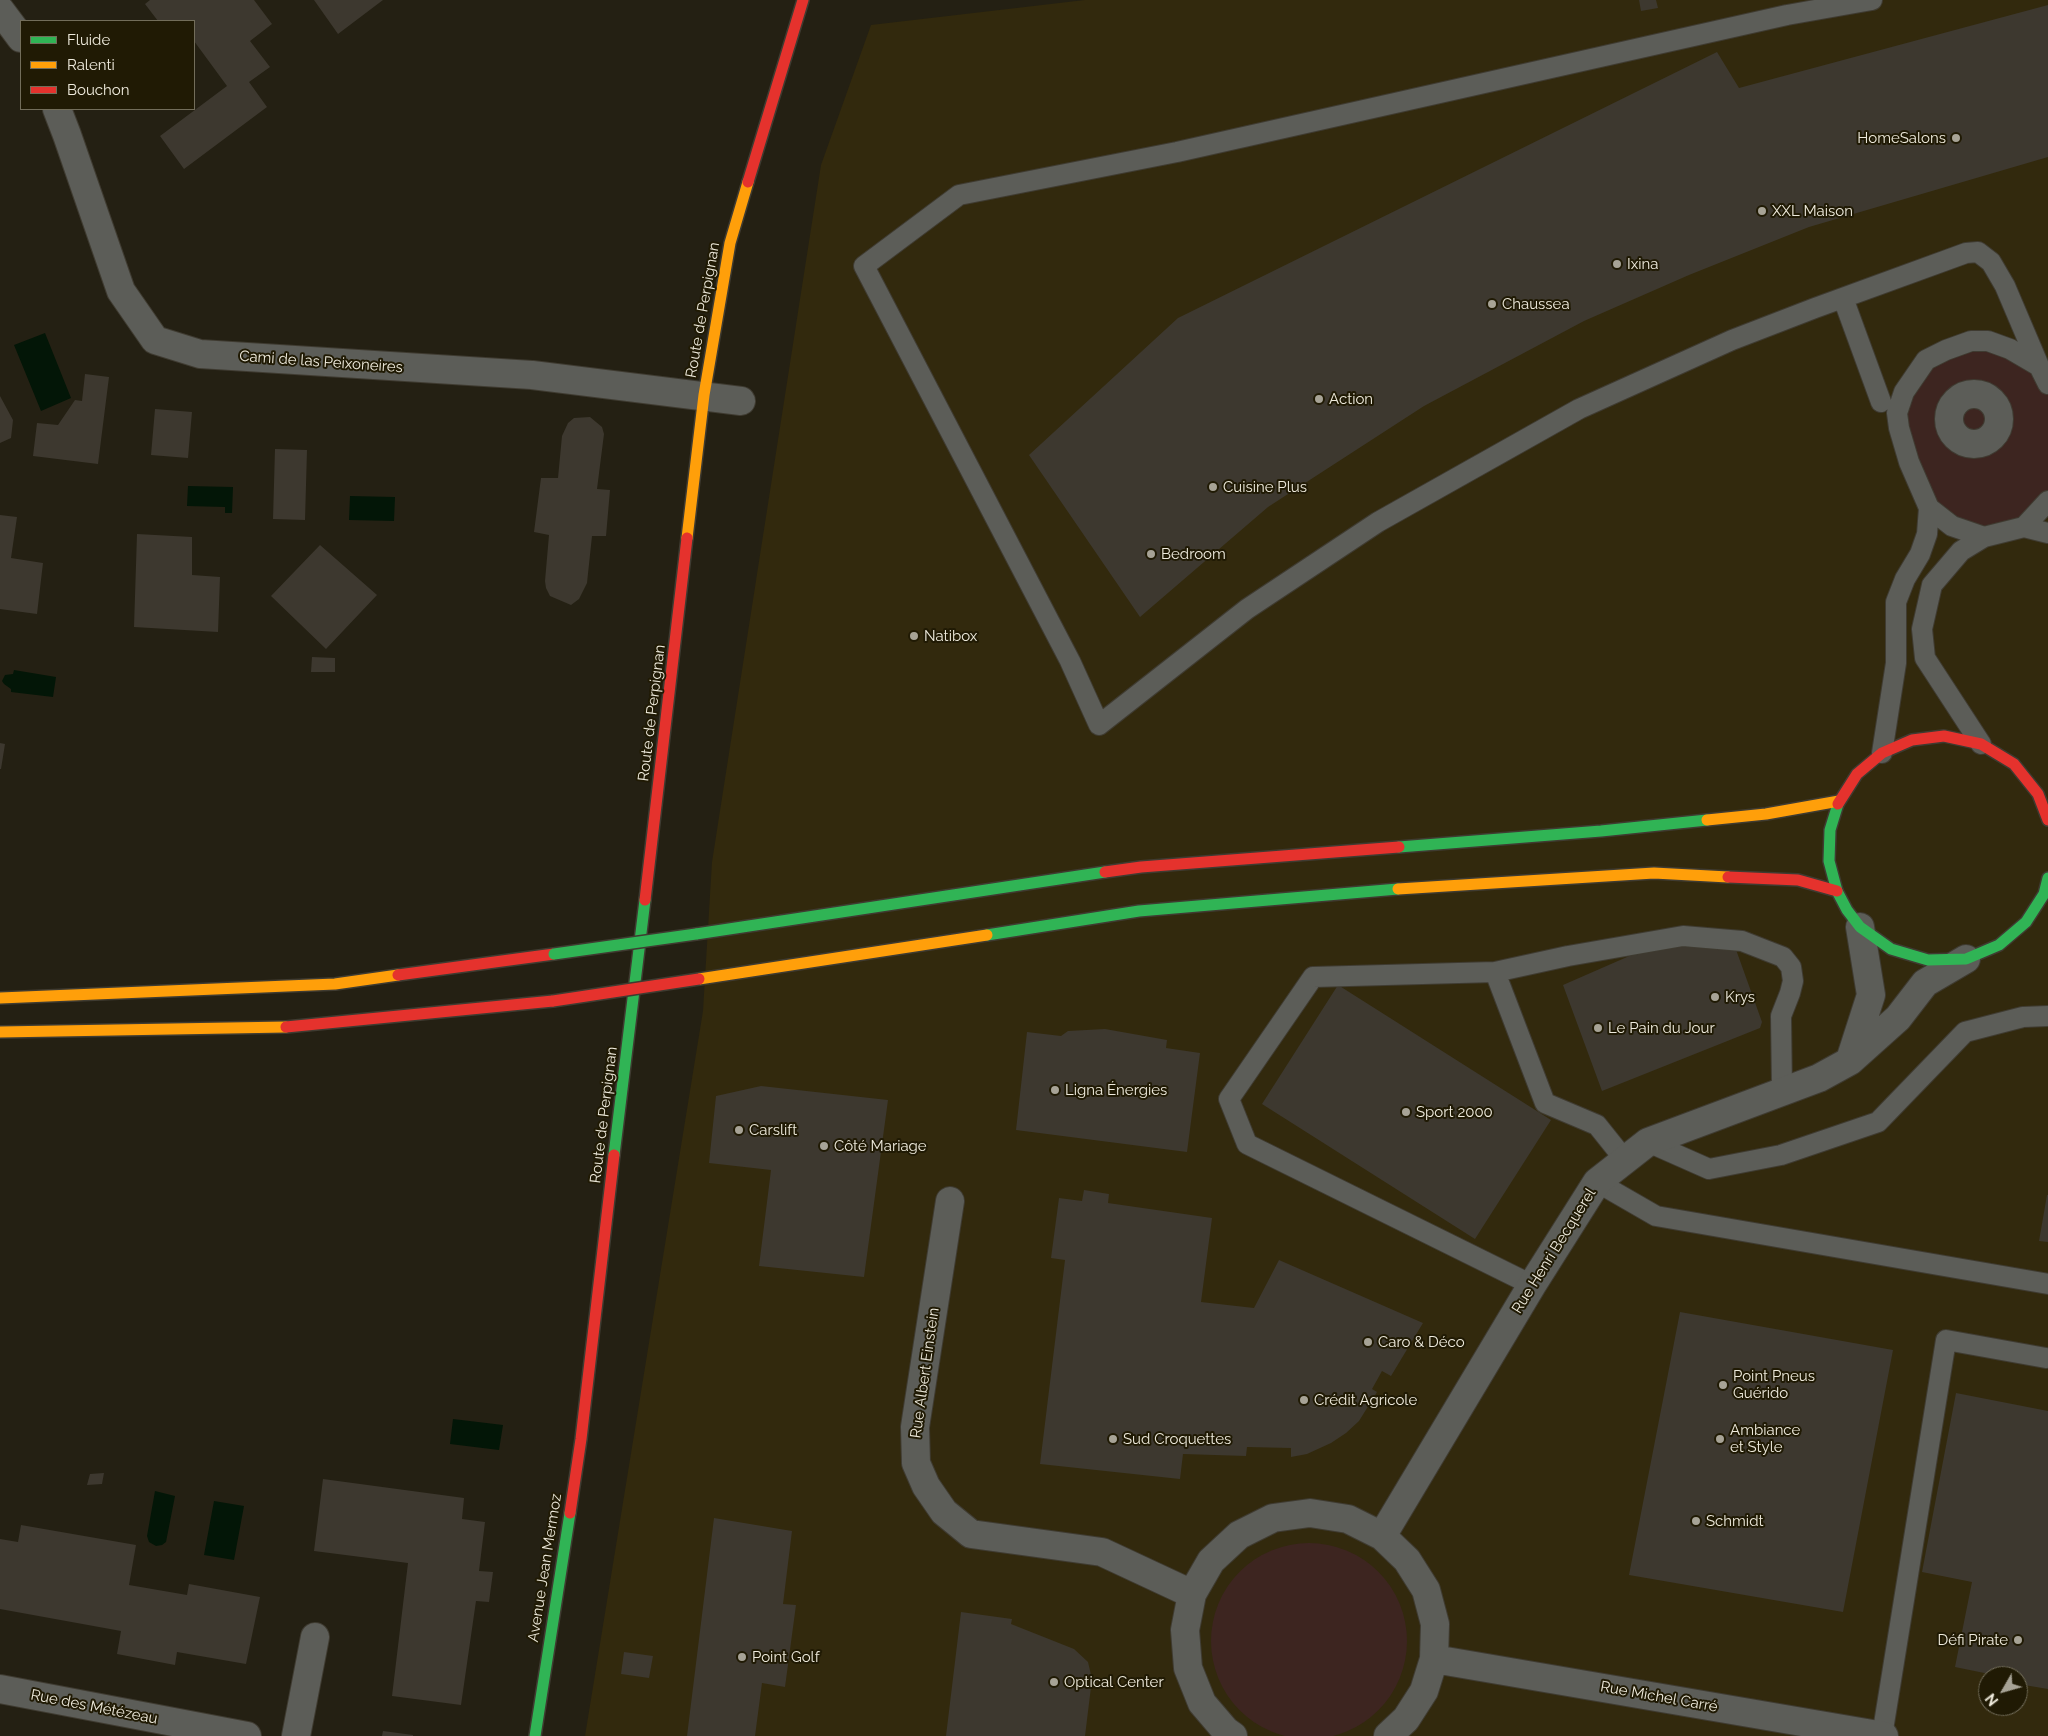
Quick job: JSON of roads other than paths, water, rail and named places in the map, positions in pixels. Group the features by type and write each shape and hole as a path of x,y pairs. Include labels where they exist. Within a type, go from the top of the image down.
{"main road":[{"name":"Route de Perpignan","path":"581,1439 704,395 730,243 803,0"},
{"path":"2048,820 2038,794 2014,764 1981,744 1944,736 1912,740 1882,753 1857,774 1839,801 1830,830 1830,861 1837,891 1847,910 1860,927 1891,949 1928,960 1966,959 1999,945 2026,922 2044,894 2048,878"},
{"path":"0,998 335,984 696,934 1141,867 1601,831 1766,814 1839,801"},
{"path":"0,1032 289,1027 553,1001 1139,911 1394,889 1654,873 1798,880 1837,891"},
{"path":"2026,922 2041,922"},
{"name":"Avenue Jean Mermoz","path":"535,1736 581,1439"},
{"name":"Avenue Jean Mermoz","path":"530,1736 540,1702"}],"street":[{"path":"0,10 20,37"},
{"name":"Cami de las Peixoneires","path":"57,110 121,291 155,340 200,354 532,375 741,401"},
{"path":"1850,1061 1871,995 1860,927"},
{"name":"Rue Henri Becquerel","path":"1382,1536 1532,1284 1597,1182 1648,1142 1819,1078 1850,1061 1898,1018 1925,983 1966,959"},
{"name":"Rue Albert Einstein","path":"950,1201 915,1427 916,1463 926,1486 944,1512 971,1534 1102,1552 1192,1594"},
{"path":"1227,1734 1202,1702 1188,1668 1184,1630 1192,1594 1211,1561 1239,1535 1273,1518 1310,1513 1348,1519 1382,1536 1408,1560 1426,1590 1435,1624 1434,1659 1424,1691 1406,1719 1388,1736"},
{"path":"296,1736 315,1637"},
{"name":"Rue Michel Carré","path":"1434,1659 1883,1736"},
{"name":"Rue des Métézeau","path":"0,1689 247,1736"}],"lane":[{"path":"1872,0 1786,15 1177,152 959,195 864,266 1070,661 1100,725 1247,609 1378,522 1580,408 1732,340 1966,253 1978,252 1991,262 2004,286 2048,384"},
{"path":"1843,298 1881,402"},
{"path":"1882,753 1896,663 1896,602 1905,579 1920,554 1927,534 1929,508 1909,462 1899,428 1897,413 1904,392 1910,380 1926,360 1971,341 1988,342 2010,349 2039,366"},
{"path":"2024,527 2048,501"},
{"path":"1929,508 1952,526 1984,537"},
{"path":"1981,744 1925,658 1922,630 1932,585 1961,550 1984,537 2024,527 2048,517"},
{"path":"2024,527 2048,533"},
{"path":"1532,1284 1247,1144 1229,1099 1313,977 1495,972 1568,956 1683,936 1742,941 1784,957 1791,967 1793,981 1781,1016 1782,1091"},
{"path":"1495,972 1545,1103 1597,1125 1625,1160"},
{"path":"1648,1142 1709,1169 1781,1155 1878,1122 1965,1032 2023,1017 2048,1016"},
{"path":"1597,1182 1656,1216 2048,1284"},
{"path":"1883,1736 1946,1340 2046,1358"}],"place":[{"name":"HomeSalons","path":"1956,138"},
{"name":"XXL Maison","path":"1762,211"},
{"name":"Ixina","path":"1617,264"},
{"name":"Chaussea","path":"1492,304"},
{"name":"Action","path":"1319,399"},
{"name":"Cuisine Plus","path":"1213,487"},
{"name":"Bedroom","path":"1151,554"},
{"name":"Natibox","path":"914,636"},
{"name":"Krys","path":"1715,997"},
{"name":"Le Pain du Jour","path":"1598,1028"},
{"name":"Ligna Énergies","path":"1055,1090"},
{"name":"Sport 2000","path":"1406,1112"},
{"name":"Carslift","path":"739,1130"},
{"name":"Côté Mariage","path":"824,1146"},
{"name":"Caro & Déco","path":"1368,1342"},
{"name":"Point Pneus Guérido","path":"1723,1385"},
{"name":"Crédit Agricole","path":"1304,1400"},
{"name":"Sud Croquettes","path":"1113,1439"},
{"name":"Ambiance et Style","path":"1720,1439"},
{"name":"Schmidt","path":"1696,1521"},
{"name":"Défi Pirate","path":"2018,1640"},
{"name":"Point Golf","path":"742,1657"},
{"name":"Optical Center","path":"1054,1682"}]}
